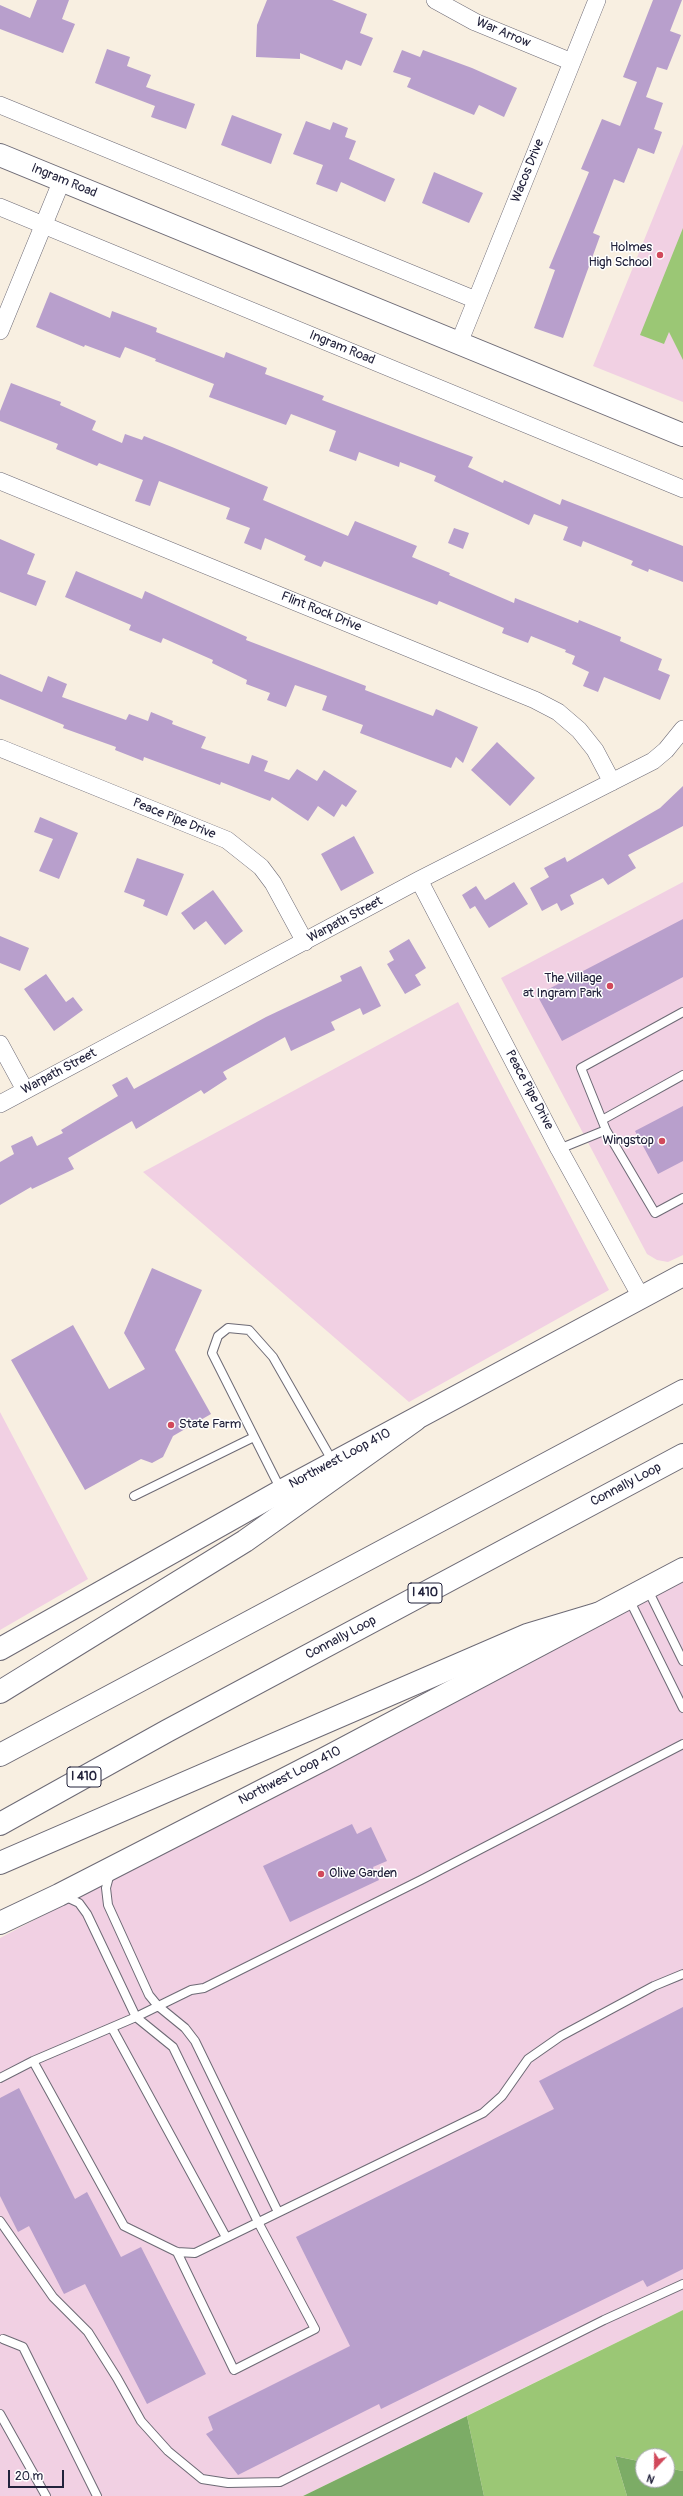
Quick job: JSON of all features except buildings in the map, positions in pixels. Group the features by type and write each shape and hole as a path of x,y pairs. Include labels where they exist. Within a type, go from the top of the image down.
{"main road":[{"name":"Ingram Road","path":"0,155 683,435"},
{"name":"Northwest Loop 410","path":"0,1649 281,1491 683,1275"},
{"path":"0,1756 683,1391"},
{"path":"0,1692 245,1541 415,1420"},
{"name":"Connally Loop","path":"0,1824 167,1731 683,1455"},
{"name":"Northwest Loop 410","path":"0,1923 112,1868 683,1569"},
{"path":"0,1863 527,1635 597,1614"}],"street":[{"name":"War Arrow","path":"435,0 475,22 572,62"},
{"name":"Wacos Drive","path":"459,343 597,0"},
{"path":"0,105 476,300"},
{"path":"0,331 62,180"},
{"name":"Ingram Road","path":"0,208 683,489"},
{"name":"Flint Rock Drive","path":"0,481 535,700 558,712 578,730 595,750 612,782"},
{"name":"Warpath Street","path":"0,1104 419,880 653,761 666,750 683,729"},
{"name":"Peace Pipe Drive","path":"0,748 227,840 261,867 273,883 305,942"},
{"name":"Peace Pipe Drive","path":"419,880 560,1149 641,1297"},
{"path":"0,1044 25,1090"}],"lane":[{"path":"683,1012 580,1068 606,1130 655,1213 683,1198"},
{"path":"602,1120 683,1075"},
{"path":"560,1149 606,1130"},
{"path":"281,1491 212,1353 218,1336 228,1328 249,1330 273,1357 334,1462"},
{"path":"134,1496 254,1437"},
{"path":"638,1593 683,1661"},
{"path":"638,1593 683,1708"},
{"path":"0,2078 34,2061 136,2017 191,1990 204,1988 408,1886 683,1744"},
{"path":"112,1868 106,1888 108,1905 149,1995 158,2006 185,2028 195,2041 278,2212"},
{"path":"59,1895 79,1903 87,1914 136,2017 173,2047 258,2222 315,2329 234,2370 177,2252"},
{"path":"34,2061 124,2226 177,2252 195,2252 483,2113 502,2096 528,2059 574,2028 654,1986 683,1974"},
{"path":"112,2028 226,2237"},
{"path":"0,2221 53,2298 88,2332 146,2426 168,2452 202,2479 228,2483 280,2482 604,2320 683,2284"},
{"path":"1,2338 23,2347 97,2496"},
{"path":"0,2414 46,2496"}],"shaded area":[{"name":"Holmes High School","path":"683,144 683,402 593,366"},
{"path":"683,882 683,1255 668,1262 657,1260 647,1254 501,978"},
{"path":"458,1002 609,1290 409,1402 143,1172"},
{"path":"0,1412 88,1579 0,1630"},
{"path":"683,1579 683,2310 303,2496 0,2496 0,1938"}],"green space":[{"path":"683,228 683,360 669,332 664,344 640,335"},
{"path":"683,2310 683,2471 675,2470 675,2448 635,2448 635,2460 615,2456 627,2496 484,2496 467,2416"},
{"path":"467,2416 484,2496 303,2496"},
{"path":"615,2456 635,2460 635,2488 675,2488 675,2470 683,2471 683,2496 627,2496"}],"place":[{"name":"Holmes High School","path":"660,255"},
{"name":"The Village at Ingram Park","path":"610,986"},
{"name":"Wingstop","path":"662,1141"},
{"name":"State Farm","path":"171,1425"},
{"name":"Olive Garden","path":"321,1874"}]}
